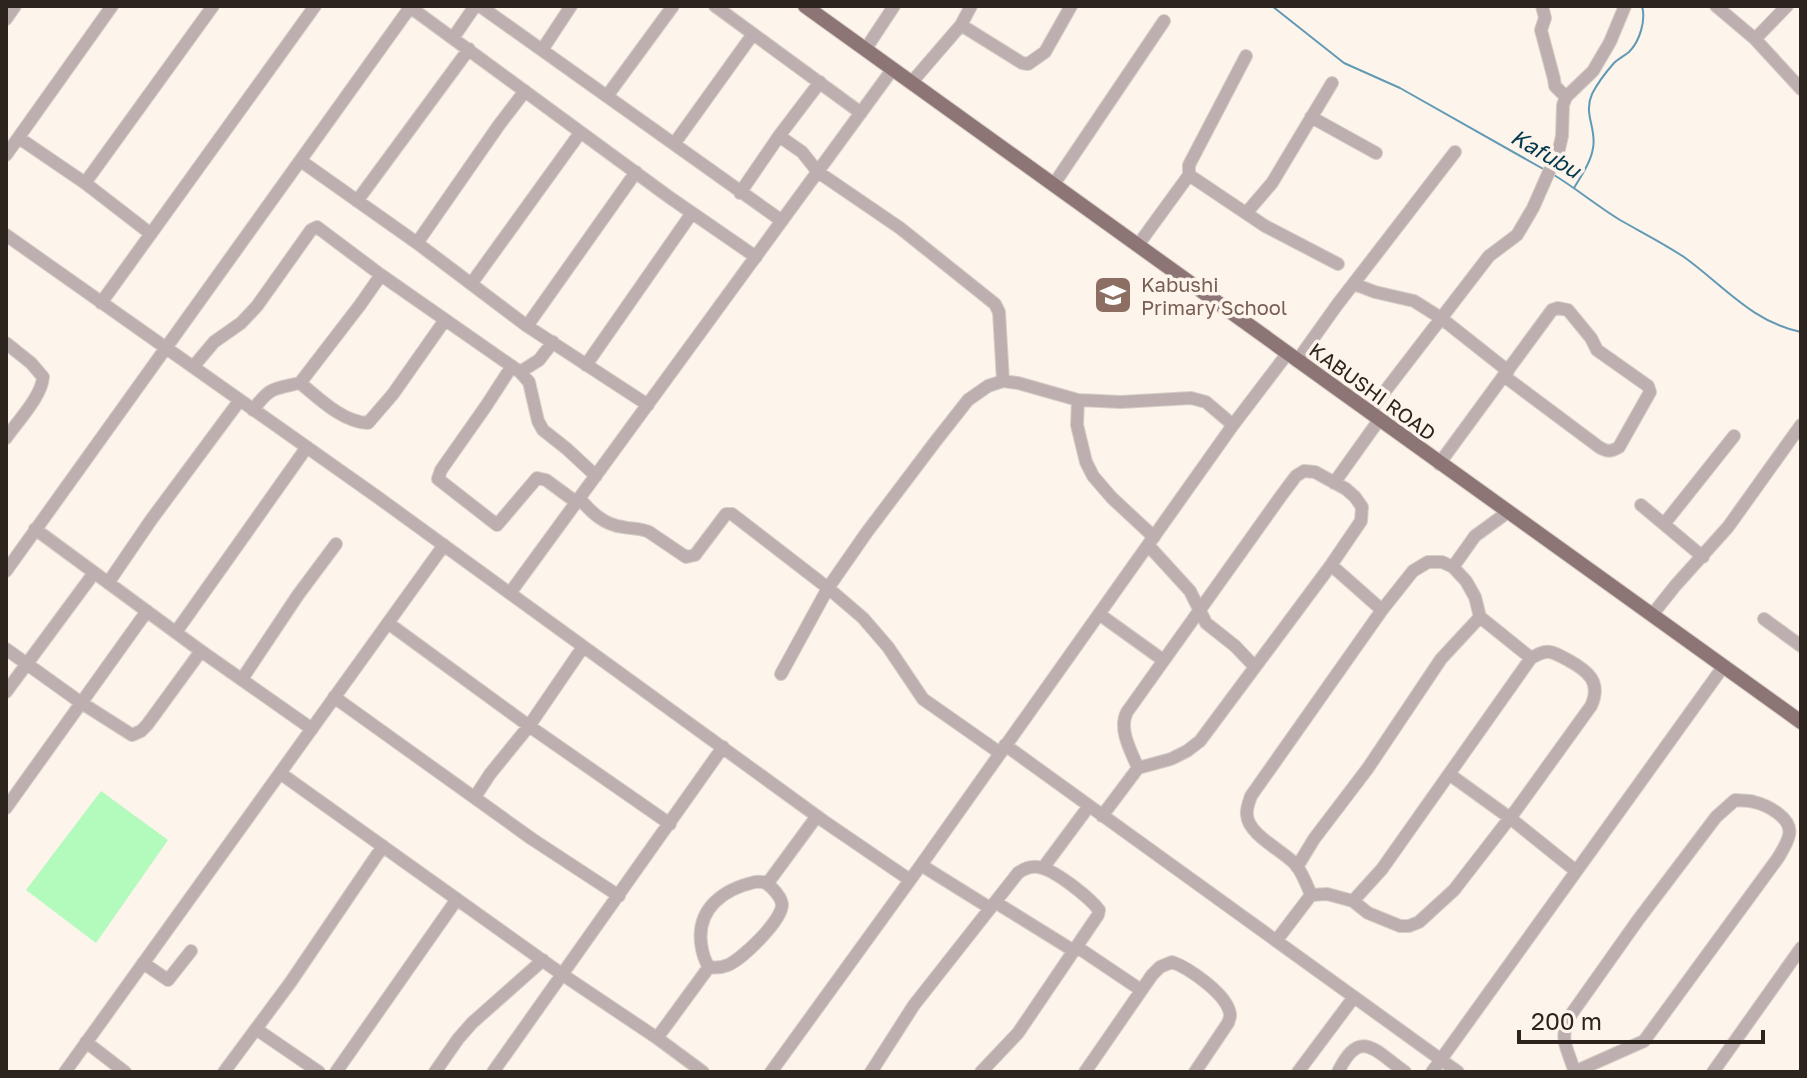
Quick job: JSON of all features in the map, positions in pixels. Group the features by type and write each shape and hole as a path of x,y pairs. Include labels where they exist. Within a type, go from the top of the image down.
{"main road":[{"name":"KABUSHI ROAD","path":"805,6 1801,722"}],"street":[{"path":"6,19 15,6"},
{"path":"6,155 112,6"},
{"path":"85,183 213,6"},
{"path":"101,303 315,6"},
{"path":"6,571 411,6 580,133 756,257"},
{"path":"453,38 477,6 782,221"},
{"path":"542,50 571,6"},
{"path":"607,96 673,6"},
{"path":"715,6 861,113"},
{"path":"865,50 894,6"},
{"path":"911,83 961,25 971,6"},
{"path":"961,25 1028,64 1045,52 1071,6"},
{"path":"1542,6 1545,18 1541,30 1555,86 1566,97"},
{"path":"1334,483 1374,416 1441,318 1489,256 1517,235 1558,153 1566,97 1593,71 1610,42 1625,6"},
{"path":"1716,6 1755,39 1801,89"},
{"path":"1755,39 1787,6"},
{"path":"1054,184 1164,21"},
{"path":"674,144 753,34"},
{"path":"357,201 469,49"},
{"path":"1138,245 1189,175 1189,165 1246,56"},
{"path":"510,593 892,70"},
{"path":"740,193 820,82"},
{"path":"1247,212 1272,183 1332,83"},
{"path":"417,243 525,91"},
{"path":"1311,117 1376,153"},
{"path":"471,284 580,133"},
{"path":"779,136 802,152 818,172 900,228 995,304 999,312 1003,381"},
{"path":"19,138 85,183 151,234"},
{"path":"771,1072 1233,425 1354,284 1455,152"},
{"path":"301,161 527,326 648,405"},
{"path":"527,326 636,172"},
{"path":"1189,175 1265,226 1338,264"},
{"path":"586,365 692,213"},
{"path":"193,367 214,342 241,323 257,306 313,228 317,227 516,369 529,382 543,430 596,476"},
{"path":"6,235 910,880"},
{"path":"253,410 268,391 300,383 381,275"},
{"path":"1354,284 1414,301 1441,318 1506,373 1534,400 1608,451 1619,447 1650,392 1648,386 1597,350 1568,310 1552,310 1546,316 1506,373 1439,464"},
{"path":"300,383 347,418 368,423 393,394 445,320"},
{"path":"553,342 539,360 516,369 486,406 441,470 438,479 497,525 537,478 546,480 600,519 619,527 643,529 686,557 695,555 726,514 730,513 863,618 888,647 923,699 1089,806 1458,1072"},
{"path":"6,343 43,377 38,393 6,438"},
{"path":"781,674 828,588 901,485 968,400 988,386 1003,381 1078,400 1121,402 1191,398 1206,402 1233,425"},
{"path":"108,583 240,400"},
{"path":"1078,400 1077,425 1086,462 1093,476 1186,586 1211,629 1235,646 1255,667"},
{"path":"1652,615 1728,527 1801,425"},
{"path":"1664,524 1734,436"},
{"path":"176,632 307,447"},
{"path":"1102,816 1138,768 1171,759 1200,741 1361,521 1362,507 1355,497 1315,472 1304,471 1296,476 1131,705 1123,720 1125,735 1138,768"},
{"path":"1641,505 1703,557"},
{"path":"1453,567 1475,536 1508,512"},
{"path":"35,529 312,729"},
{"path":"242,679 336,544"},
{"path":"65,1072 444,545"},
{"path":"1311,895 1297,867 1256,833 1249,824 1246,811 1251,796 1413,571 1428,562 1442,562 1453,567 1475,597 1480,617 1531,658"},
{"path":"1331,565 1382,610"},
{"path":"6,692 94,573"},
{"path":"6,808 147,611"},
{"path":"1099,614 1163,660"},
{"path":"1297,867 1441,659 1480,617"},
{"path":"1764,619 1801,646"},
{"path":"388,623 670,824"},
{"path":"475,797 583,647"},
{"path":"6,649 132,735 147,725 201,651"},
{"path":"1276,941 1311,895 1327,894 1353,901 1368,913 1400,926 1419,922 1454,890 1583,718 1596,695 1589,675 1552,652 1531,658 1382,869 1353,901"},
{"path":"1432,1072 1723,667"},
{"path":"334,697 532,839 619,896"},
{"path":"493,1072 723,747"},
{"path":"280,773 703,1072"},
{"path":"1449,774 1576,871"},
{"path":"1735,800 1752,801 1777,813 1790,830 1778,858 1644,1041 1576,1070 1564,1041 1564,1029 1570,1016 1716,817 1735,800"},
{"path":"1043,868 1089,806"},
{"path":"767,884 817,816"},
{"path":"224,1072 290,983 383,846"},
{"path":"921,865 1075,949 1141,990"},
{"path":"871,1072 914,1005 1018,873 1026,867 1043,868 1075,887 1099,910 1092,926 1018,1033 981,1072"},
{"path":"755,882 767,884 781,899 779,915 741,956 723,967 709,967 701,948 704,915 725,893 755,882"},
{"path":"336,1072 457,899"},
{"path":"1713,1072 1801,948"},
{"path":"143,963 168,980 191,951"},
{"path":"435,1072 472,1023 543,960"},
{"path":"1085,1072 1141,990 1160,967 1172,962 1194,974 1223,1000 1229,1010 1228,1023 1199,1071"},
{"path":"657,1038 709,967"},
{"path":"1298,1072 1354,997"},
{"path":"256,1029 319,1072"},
{"path":"86,1042 125,1072"},
{"path":"1338,1072 1355,1047 1363,1045 1405,1072"}],"green space":[{"path":"101,791 168,840 96,943 26,890"}],"waterway":[{"name":"Kafubu","path":"1272,6 1344,63 1400,88 1545,170"},
{"path":"1574,188 1593,148 1589,115 1592,94 1611,66 1636,42 1643,24 1642,6"},
{"name":"Kafubu","path":"1554,175 1620,220 1684,257 1753,311 1801,332"}],"place":[{"name":"Kabushi Primary School","path":"1113,295"}]}
